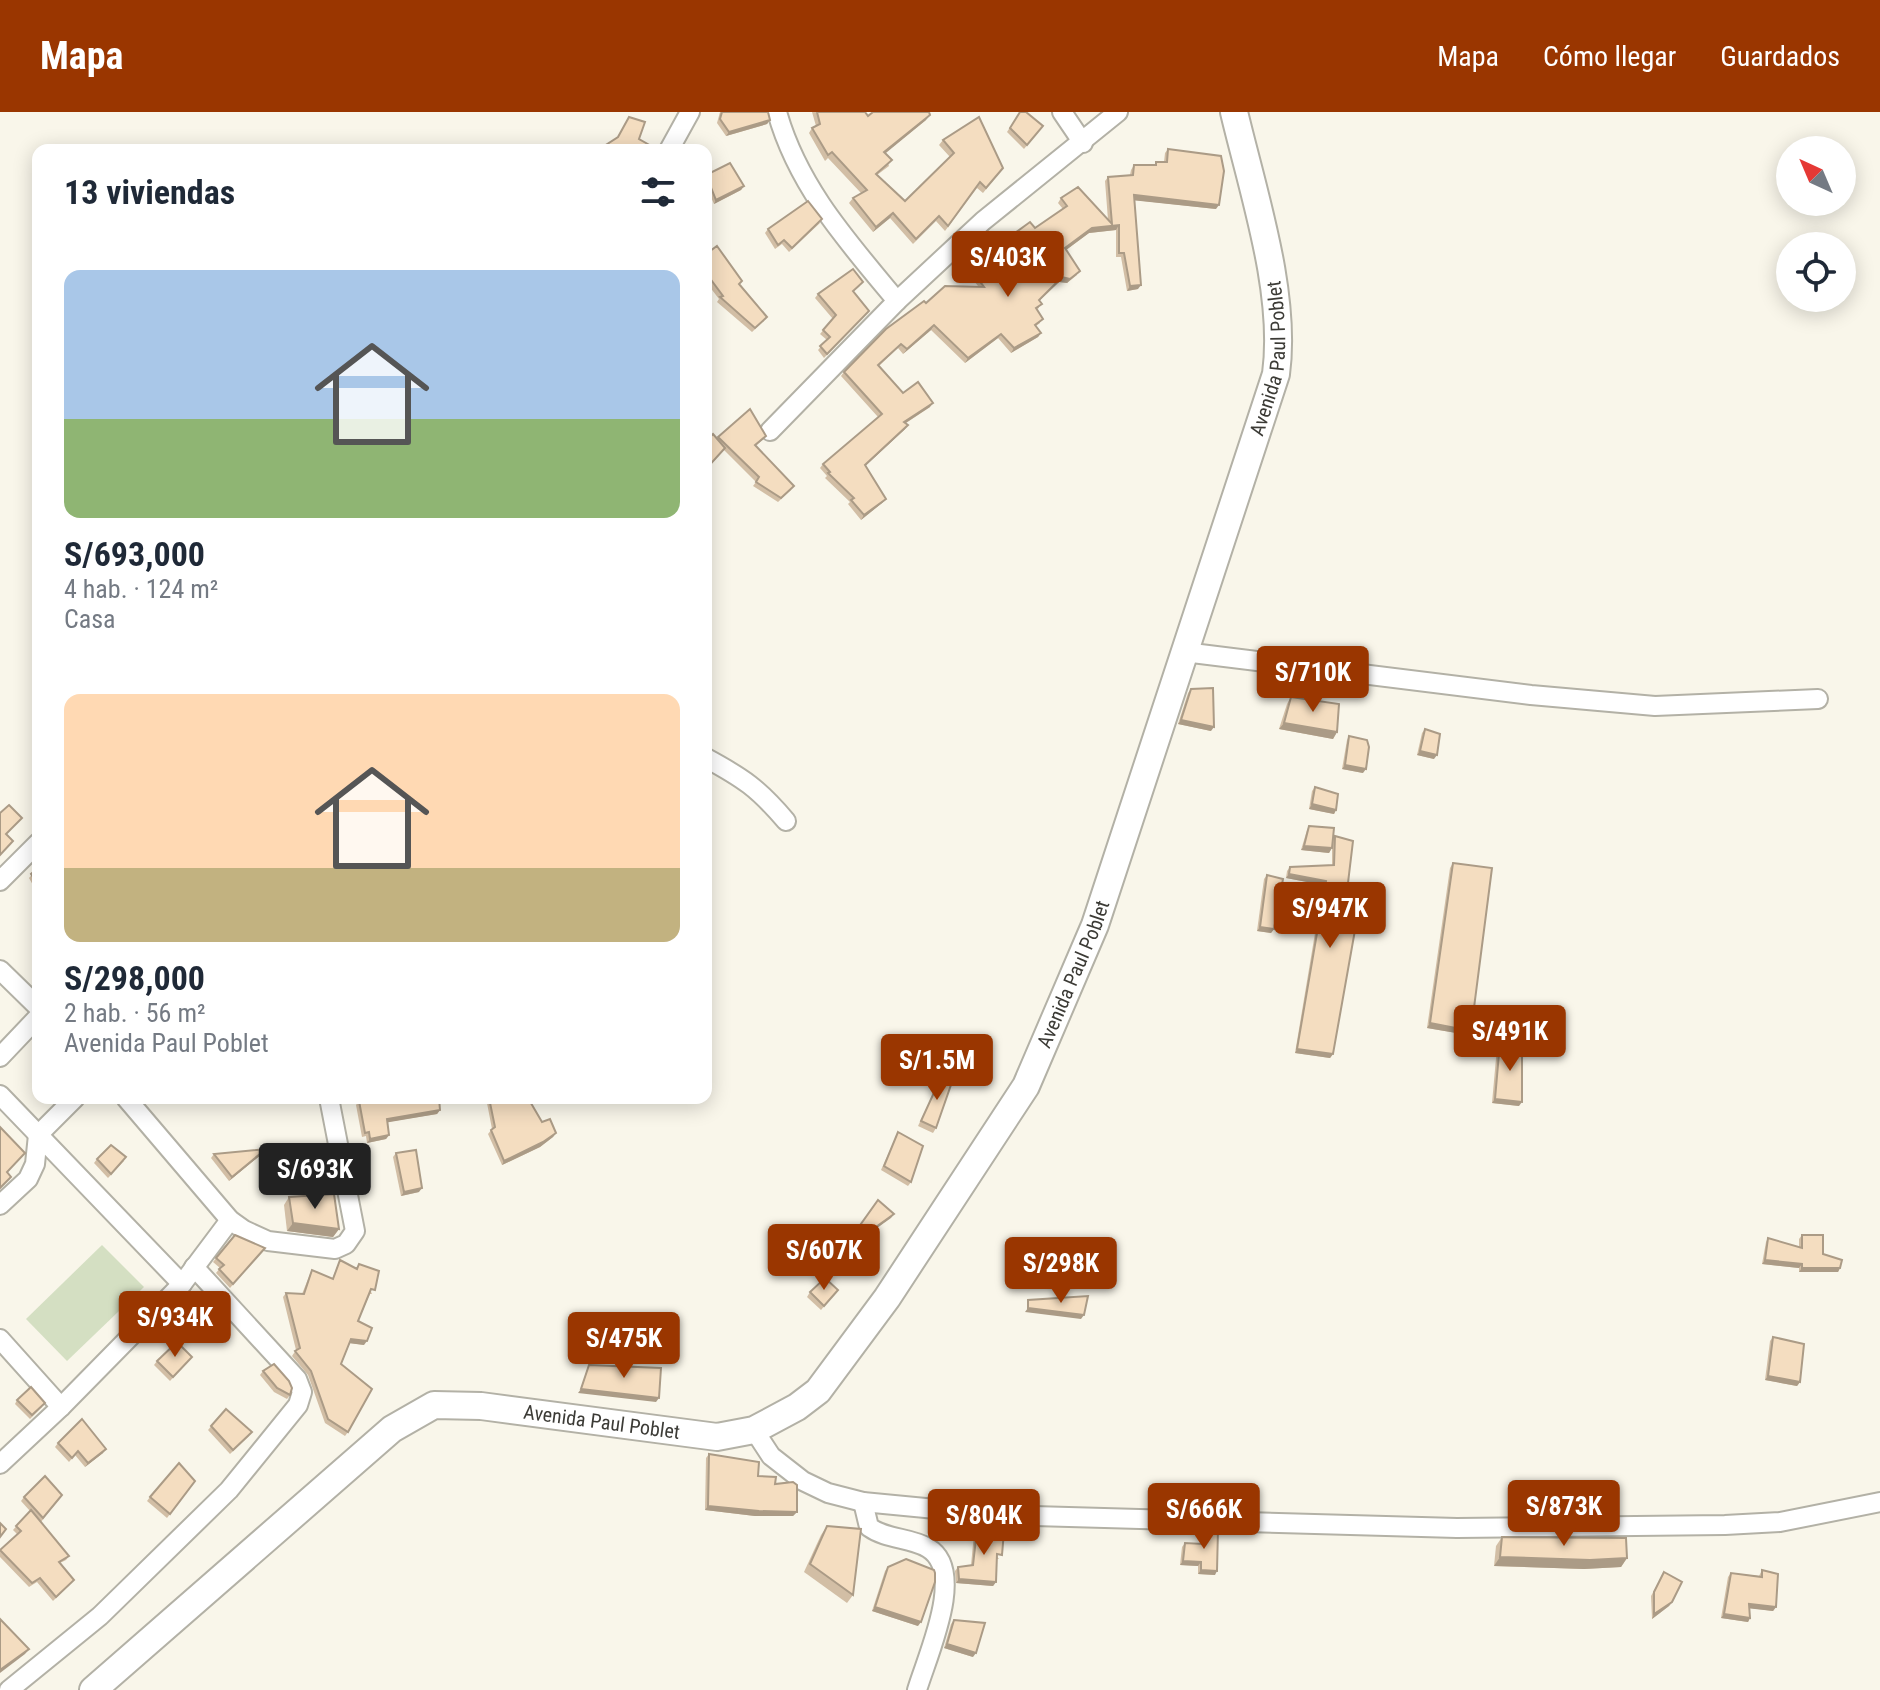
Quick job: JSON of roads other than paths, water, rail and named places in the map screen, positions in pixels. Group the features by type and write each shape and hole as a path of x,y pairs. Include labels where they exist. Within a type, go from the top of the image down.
{"main road":[{"name":"Avenida Paul Poblet","path":"93,1690 392,1429 434,1405 481,1406 717,1437 754,1430 797,1407 818,1391 838,1366 887,1298 1026,1086 1095,925 1276,374 1280,347 1278,322 1264,241 1234,112"}],"street":[{"path":"672,144 690,112"},
{"path":"777,112 784,140 802,179 828,217 897,301"},
{"path":"1062,112 1083,143"},
{"path":"770,431 897,301 983,221 1118,112"},
{"path":"1184,652 1531,695 1655,706 1818,699"},
{"path":"712,762 761,792 786,821"},
{"path":"0,881 32,849"},
{"path":"0,970 32,1001"},
{"path":"0,1057 32,1023"},
{"path":"0,1095 182,1284"},
{"path":"0,1205 28,1179 35,1164 38,1135 69,1104"},
{"path":"131,1104 230,1220 268,1241 335,1249 346,1244 355,1231 330,1104"},
{"path":"0,1464 182,1284 230,1220"},
{"path":"9,1690 100,1616 229,1490 298,1405 302,1392 297,1379 194,1267"},
{"path":"0,1339 61,1407"},
{"path":"754,1430 771,1456 803,1481 828,1493 863,1502 998,1515 1457,1528 1780,1522 1880,1502"},
{"path":"863,1502 869,1527 880,1535 929,1549 943,1564 946,1588 917,1690"}]}
